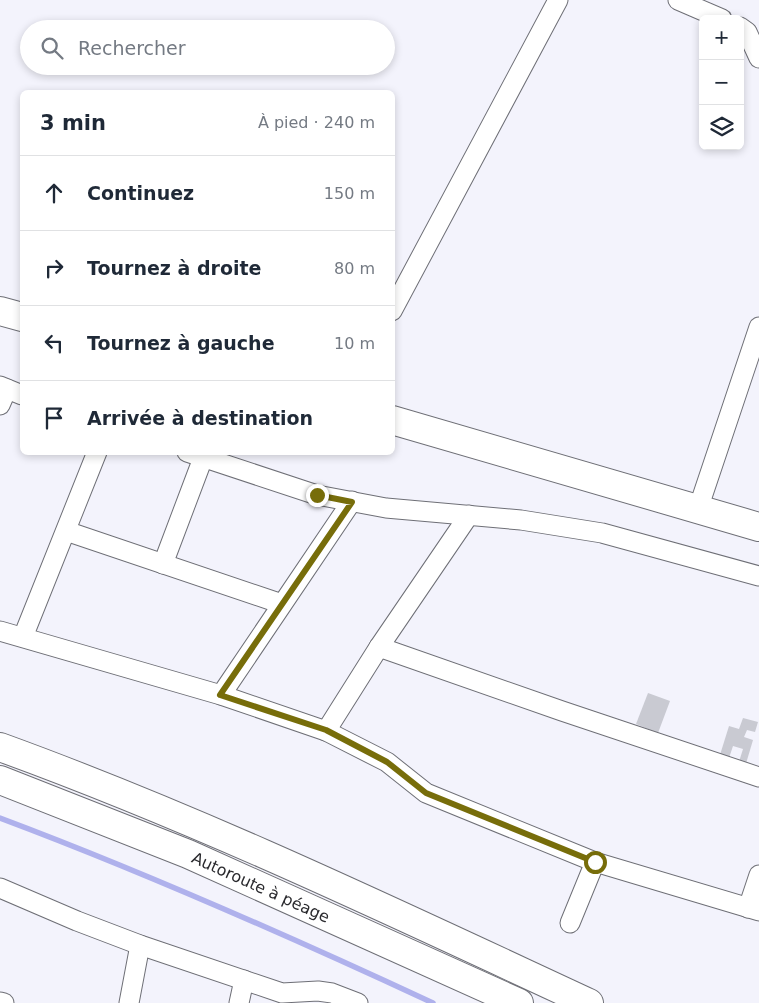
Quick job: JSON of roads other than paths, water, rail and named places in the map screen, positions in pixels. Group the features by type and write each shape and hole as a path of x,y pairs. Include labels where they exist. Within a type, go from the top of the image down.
{"main road":[{"path":"0,311 20,316"},
{"path":"395,421 759,527"},
{"path":"0,747 119,793 262,853 589,1003"},
{"name":"Autoroute à péage","path":"0,780 188,854 519,1003"}],"street":[{"path":"395,305 558,0"},
{"path":"678,0 713,15"},
{"path":"744,30 747,32 759,58"},
{"path":"698,509 759,327"},
{"path":"23,637 96,455"},
{"path":"163,564 195,455 317,495 386,508 521,520 602,533 759,576"},
{"path":"220,695 352,502"},
{"path":"326,730 379,647 469,515"},
{"path":"66,531 282,604"},
{"path":"0,631 220,695 326,730 387,762 426,793 595,862 754,909 759,875"},
{"path":"379,647 562,711 759,776"},
{"path":"570,922 595,862"},
{"path":"0,888 77,921 140,945 282,993 318,991 332,993 358,1003"},
{"path":"129,1003 140,945"},
{"path":"238,1003 244,980"},
{"path":"0,1002 4,1003"}],"waterway":[{"path":"0,818 218,906 433,1003"}]}
